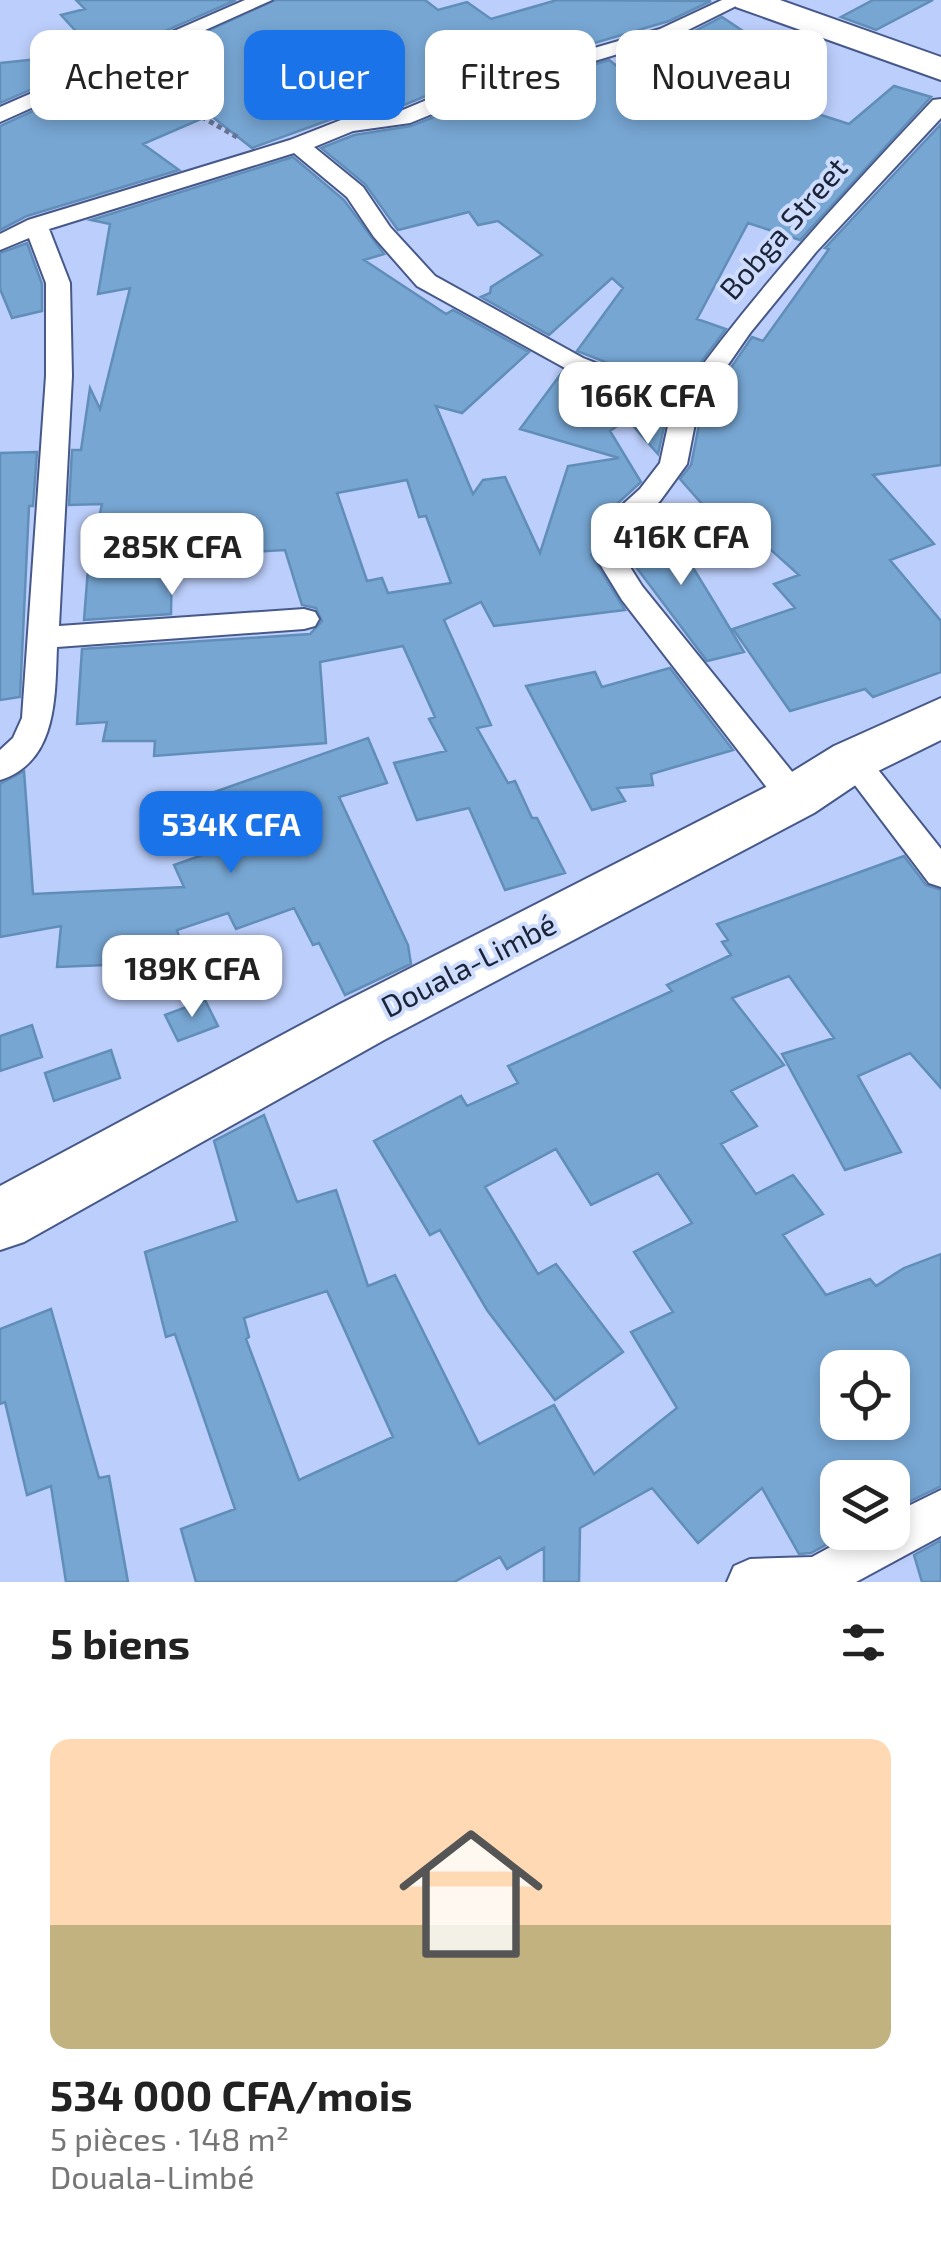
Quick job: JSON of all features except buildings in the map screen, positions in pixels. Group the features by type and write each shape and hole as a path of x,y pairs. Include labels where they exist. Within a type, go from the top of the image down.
{"highway":[{"path":"748,0 941,68"},
{"name":"Douala-Limbé","path":"0,1220 362,1022 794,798 853,760 941,717"}],"street":[{"path":"196,30 262,0"},
{"path":"0,243 36,225 298,145 349,125 402,118 461,94 668,33 738,0"},
{"path":"0,115 30,102"},
{"name":"Bobga Street","path":"794,798 632,593 609,556 619,524 650,495 674,464 685,408 741,328 808,247 941,105"},
{"path":"298,145 356,192 382,232 426,281 574,363 685,408"},
{"path":"0,768 26,744 38,718 44,637 59,376 58,283 36,225"},
{"path":"44,637 304,618"},
{"path":"853,760 941,874"},
{"path":"750,1582 816,1579 941,1512"}],"path":[{"path":"207,120 264,153"}]}
